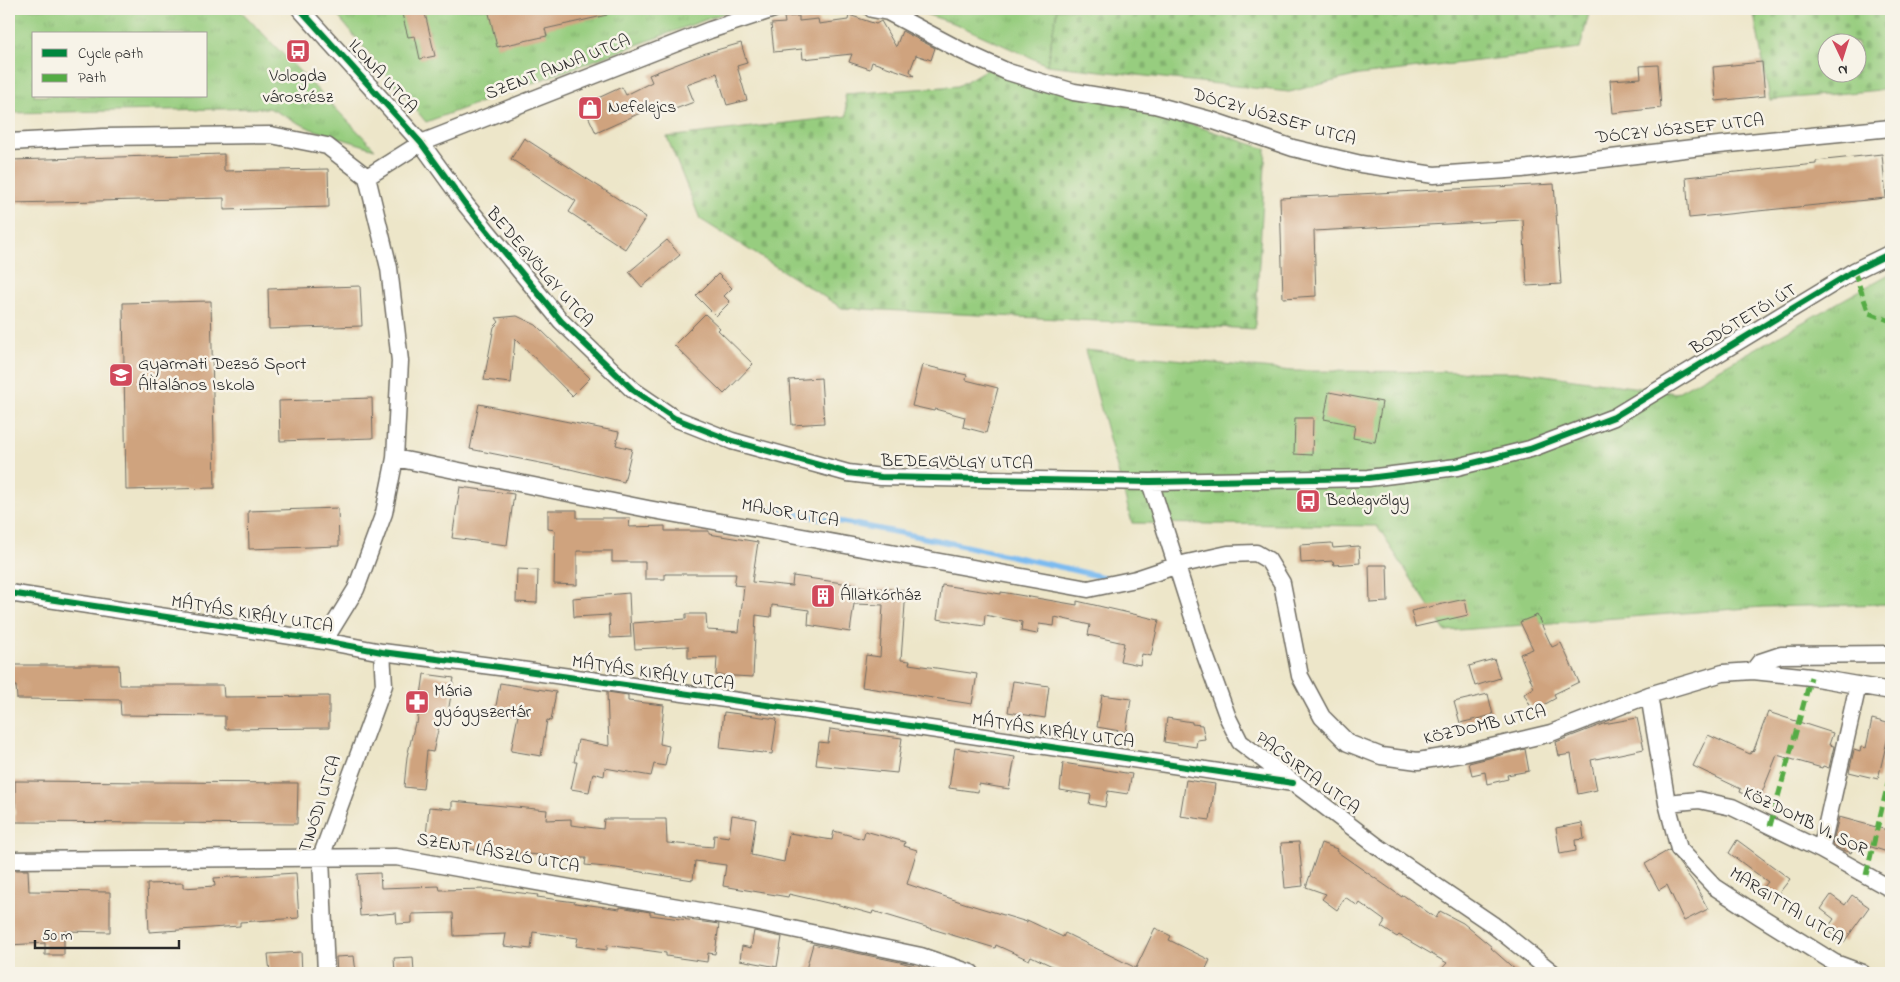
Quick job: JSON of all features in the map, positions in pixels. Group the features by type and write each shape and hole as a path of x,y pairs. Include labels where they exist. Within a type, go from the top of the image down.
{"street":[{"name":"ILONA UTCA","path":"300,9 421,144"},
{"name":"SZENT ANNA UTCA","path":"366,177 421,144 710,30 774,9"},
{"name":"DÓCZY JÓZSEF UTCA","path":"872,9 888,12 962,51 1008,72 1074,92 1155,105 1214,121 1293,148 1361,164 1434,174 1522,169 1709,146 1891,128"},
{"path":"9,142 103,137 271,135 327,146 366,177 389,268 400,361 395,458 384,513 356,589 324,641"},
{"name":"BEDEGVÖLGY UTCA","path":"421,144 466,205 561,321 633,390 674,418 732,440 848,473 881,477 1150,482 1368,478 1456,467 1530,449 1614,417"},
{"name":"BODÓTETŐI ÚT","path":"1614,417 1854,271 1891,253"},
{"name":"MAJOR UTCA","path":"395,458 648,509 1088,589 1136,579 1178,565"},
{"name":"PACSIRTA UTCA","path":"1150,482 1178,565 1205,655 1228,718 1240,742 1377,846 1492,924 1553,973"},
{"name":"KÖZDOMB UTCA","path":"1178,565 1228,554 1256,553 1268,560 1282,583 1300,676 1322,717 1348,743 1381,756 1418,761 1471,752 1551,733 1649,696 1723,673 1753,671 1891,691"},
{"name":"MÁTYÁS KIRÁLY UTCA","path":"9,593 324,641 382,652 547,674 1292,783"},
{"name":"TINÓDI UTCA","path":"326,973 322,857 384,685 382,652"},
{"path":"1753,671 1760,662 1780,655 1891,654"},
{"path":"1821,850 1858,685"},
{"name":"MARGITTAI UTCA","path":"1649,696 1667,803 1680,849 1715,887 1835,962 1862,973"},
{"name":"KÖZDOMB VI. SOR","path":"1667,803 1699,800 1732,807 1821,850 1891,889"},
{"name":"SZENT LÁSZLÓ UTCA","path":"9,860 396,856 740,918 921,956 971,973"}],"green space":[{"path":"9,9 239,9 375,149 311,129 269,108 9,113"},
{"path":"332,9 735,9 426,122"},
{"path":"910,9 1057,9 1047,65 956,24"},
{"path":"1057,9 1590,9 1580,49 1359,75 1289,92 1047,65"},
{"path":"1753,9 1891,9 1891,89 1770,100"},
{"path":"987,69 1154,112 1266,149 1255,329 842,308 700,219 667,137 847,116 845,94 958,86"},
{"path":"1891,273 1891,604 1762,607 1445,631 1377,526 1132,523 1085,350 1292,371 1523,372 1676,393"}],"building":[{"path":"424,9 435,56 420,59 415,36 408,37 402,14"},
{"path":"488,9 606,9 607,15 545,29 547,36 497,47"},
{"path":"849,15 876,24 881,21 896,47 902,31 935,48 931,60 916,55 910,71 914,76 872,62 870,69 849,62 852,54 803,59 802,49 774,52 771,24 785,23 784,17 799,16 799,21 818,19 819,24 848,20"},
{"path":"741,43 747,63 737,66 747,100 727,105 717,73 687,84 694,102 675,109 672,102 661,106 660,104 596,133 583,105 622,87 626,95 652,82 649,75 706,53"},
{"path":"1762,62 1765,96 1716,101 1713,67"},
{"path":"1658,65 1661,108 1613,113 1610,80 1641,78 1640,66"},
{"path":"524,138 646,217 625,249 569,212 576,201 511,159"},
{"path":"224,154 224,171 328,169 329,207 224,210 224,198 12,203 11,160"},
{"path":"1882,154 1886,198 1689,218 1686,177 1816,164 1816,161"},
{"path":"1554,184 1561,284 1527,286 1523,220 1314,231 1316,296 1283,298 1280,198"},
{"path":"667,240 680,255 642,287 629,272"},
{"path":"718,274 732,288 724,296 730,302 716,316 696,296"},
{"path":"360,286 362,326 269,329 268,289"},
{"path":"211,301 215,488 126,490 123,303"},
{"path":"705,314 720,328 718,330 753,364 724,394 674,345"},
{"path":"517,316 536,325 590,378 572,396 515,338 511,383 484,380 494,327 499,322 496,318"},
{"path":"922,365 967,375 966,380 998,388 986,433 963,427 965,417 935,409 934,411 912,406"},
{"path":"821,378 824,423 792,425 789,380"},
{"path":"1329,392 1382,402 1375,442 1353,438 1355,425 1324,419"},
{"path":"372,398 373,438 280,441 279,401"},
{"path":"479,404 619,432 616,445 632,449 624,482 470,449"},
{"path":"1295,418 1313,418 1312,455 1294,454"},
{"path":"460,487 514,494 507,545 452,538"},
{"path":"338,508 339,546 249,549 248,511"},
{"path":"548,510 577,510 577,518 630,518 629,527 665,526 665,531 709,531 709,534 758,542 752,582 792,586 793,576 857,585 857,587 906,590 901,660 910,661 909,664 977,674 972,704 862,687 866,655 880,657 883,605 854,604 850,632 808,625 809,610 772,605 771,617 756,615 753,677 716,675 717,657 688,658 688,646 635,649 633,623 686,619 686,614 706,614 707,630 739,632 744,586 734,585 736,574 665,574 665,579 645,579 645,562 612,562 612,551 577,551 577,585 554,584 555,530 548,529"},
{"path":"1332,543 1333,548 1359,546 1360,563 1334,565 1333,561 1301,563 1300,545"},
{"path":"1369,565 1387,565 1388,602 1370,603"},
{"path":"517,569 538,570 537,603 516,602"},
{"path":"942,585 1001,594 1001,592 1077,605 1077,601 1159,620 1151,656 1142,654 1140,665 1120,661 1124,643 1088,635 1090,625 1055,617 1054,626 1039,624 1037,634 1021,631 1022,622 985,615 984,626 937,619"},
{"path":"629,593 631,637 610,638 609,615 574,617 573,598"},
{"path":"1465,599 1468,615 1415,627 1411,611"},
{"path":"1537,615 1552,647 1561,643 1579,682 1554,694 1556,698 1533,711 1524,694 1534,688 1520,654 1533,649 1520,622"},
{"path":"1494,659 1500,678 1475,686 1469,666"},
{"path":"9,665 119,665 120,685 223,685 224,697 329,696 329,728 225,729 225,716 121,715 120,700 17,699 16,686 9,686"},
{"path":"424,674 454,678 447,718 441,717 433,752 427,751 423,789 404,787 407,757 415,723 417,724"},
{"path":"1013,681 1049,686 1045,718 1008,712"},
{"path":"500,683 556,692 551,721 547,720 541,756 511,751 518,715 495,712"},
{"path":"607,692 628,695 628,701 664,705 660,744 669,746 665,766 654,764 651,776 605,768 604,776 593,773 589,792 571,789 577,762 574,762 578,740 609,746"},
{"path":"1488,694 1493,715 1460,723 1454,702"},
{"path":"1102,695 1131,699 1126,732 1097,727"},
{"path":"724,712 777,719 772,754 720,748"},
{"path":"1768,712 1833,733 1829,745 1834,746 1829,768 1823,766 1822,768 1777,755 1759,800 1740,792 1741,789 1693,766 1708,735 1750,754 1753,752"},
{"path":"1167,718 1202,725 1205,739 1197,740 1196,747 1164,742"},
{"path":"1637,718 1644,749 1591,760 1597,790 1578,794 1571,754 1559,756 1556,742 1603,724"},
{"path":"1872,719 1891,724 1878,779 1849,772 1854,750 1860,752 1861,747 1866,748"},
{"path":"830,729 902,738 897,773 816,765 819,742 828,743"},
{"path":"955,748 1015,757 1009,789 979,784 978,792 949,788"},
{"path":"1525,749 1529,771 1507,775 1508,779 1487,784 1485,772 1472,775 1469,763"},
{"path":"1063,763 1132,774 1128,794 1108,791 1105,807 1089,804 1091,795 1060,790"},
{"path":"1186,780 1215,784 1210,820 1180,816"},
{"path":"15,781 298,783 297,824 15,822"},
{"path":"452,801 547,810 546,820 571,819 571,825 603,829 604,819 666,819 667,843 713,847 714,835 729,837 732,815 756,819 751,855 784,862 789,833 832,840 834,831 863,839 865,831 905,842 904,846 917,850 907,884 1027,922 1027,920 1063,937 1065,933 1136,968 1155,928 1171,936 1169,940 1210,960 1204,973 1067,973 1031,956 1029,960 996,945 995,948 873,911 872,914 789,894 788,897 723,886 726,865 695,861 693,880 585,865 586,858 550,858 550,856 425,845 429,807 452,809"},
{"path":"1839,817 1891,831 1891,853 1855,842 1851,853 1832,845"},
{"path":"1582,823 1584,839 1575,840 1576,851 1560,854 1556,828"},
{"path":"1737,840 1790,879 1776,897 1763,888 1768,882 1729,853"},
{"path":"1299,842 1303,886 1285,888 1281,843"},
{"path":"1321,843 1337,849 1336,851 1402,897 1403,895 1436,918 1440,911 1463,923 1519,973 1438,973 1447,963 1399,935 1397,937 1381,927 1385,921 1360,903 1358,906 1345,897 1337,910 1322,899 1326,894 1306,887"},
{"path":"1669,850 1694,883 1708,909 1684,921 1667,885 1659,890 1645,864"},
{"path":"9,870 28,870 29,891 110,892 110,932 64,931 64,955 45,955 45,943 9,945"},
{"path":"296,873 299,918 240,922 240,926 149,932 147,884 183,883 183,888 215,886 214,878"},
{"path":"380,873 381,888 439,886 440,890 488,889 538,895 537,897 575,903 620,909 620,907 650,912 650,915 719,924 715,954 708,953 707,962 666,956 666,953 607,945 607,950 576,946 578,938 533,932 531,949 504,946 506,934 454,936 453,913 412,914 412,923 397,924 396,913 360,916 357,874"},
{"path":"1831,895 1845,905 1852,895 1869,907 1844,942 1826,930 1834,919 1821,909"},
{"path":"754,931 782,937 777,967 740,960 742,946 751,948"},
{"path":"813,944 925,969 924,973 805,973"},
{"path":"301,952 302,973 270,973 268,954"},
{"path":"354,956 356,973 337,973 336,957"},
{"path":"413,957 414,973 395,973 394,958"}],"waterway":[{"path":"768,509 938,540 1107,578"}],"marked path":[{"path":"1854,271 1869,313 1891,321"},
{"path":"1770,826 1811,677"},
{"path":"1866,875 1891,771"}],"cycle path":[{"path":"300,9 421,143 466,205 561,321 633,390 674,418 732,441 848,473 881,477 1150,482 1368,478 1457,467 1530,449 1614,417 1854,271 1891,253"},
{"path":"9,593 324,641 382,652 816,712 1293,783"}],"place":[{"name":"Vologda városrész","path":"298,51"},
{"name":"Nefelejcs","path":"590,108"},
{"name":"Gyarmati Dezső Sport Általános Iskola","path":"121,375"},
{"name":"Bedegvölgy","path":"1308,501"},
{"name":"Állatkórház","path":"823,596"},
{"name":"Mária gyógyszertár","path":"417,702"}]}
